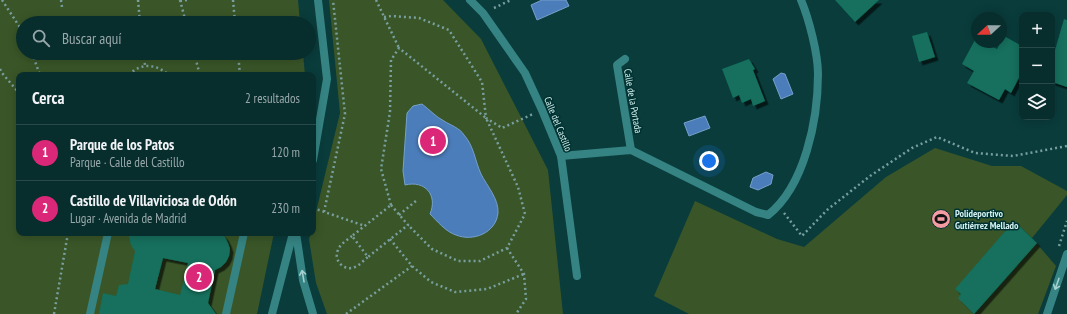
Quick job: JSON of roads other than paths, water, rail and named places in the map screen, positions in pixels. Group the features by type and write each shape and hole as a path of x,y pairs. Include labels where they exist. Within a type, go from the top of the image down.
{"street":[{"path":"316,143 327,79 318,0"},
{"name":"Calle del Castillo","path":"470,0 483,13 525,73 561,156 577,276"},
{"path":"561,156 631,150 756,212 768,215 779,207 795,182 807,149 815,111 818,73 806,11 801,0"},
{"name":"Calle de la Portada","path":"625,59 617,65 631,150"},
{"path":"90,314 107,236"},
{"path":"226,314 243,236"},
{"path":"272,314 292,236"},
{"path":"296,236 303,280 313,314"},
{"path":"1047,314 1065,251"}],"water":[{"path":"542,0 566,0 569,6 537,20 531,5"},
{"path":"781,73 785,74 793,94 781,99 773,79"},
{"path":"422,104 438,118 460,130 470,144 481,174 495,198 498,208 498,213 493,226 483,234 463,237 449,231 430,214 432,201 428,190 418,185 405,185 403,171 407,113 413,106"},
{"path":"705,116 710,128 689,136 684,123"},
{"path":"766,172 773,175 771,184 758,190 750,187 753,178"}],"place":[{"name":"Parque de los Patos","path":"433,141"},
{"name":"Polideportivo Gutiérrez Mellado","path":"941,219"},
{"name":"Castillo de Villaviciosa de Odón","path":"199,277"}]}
